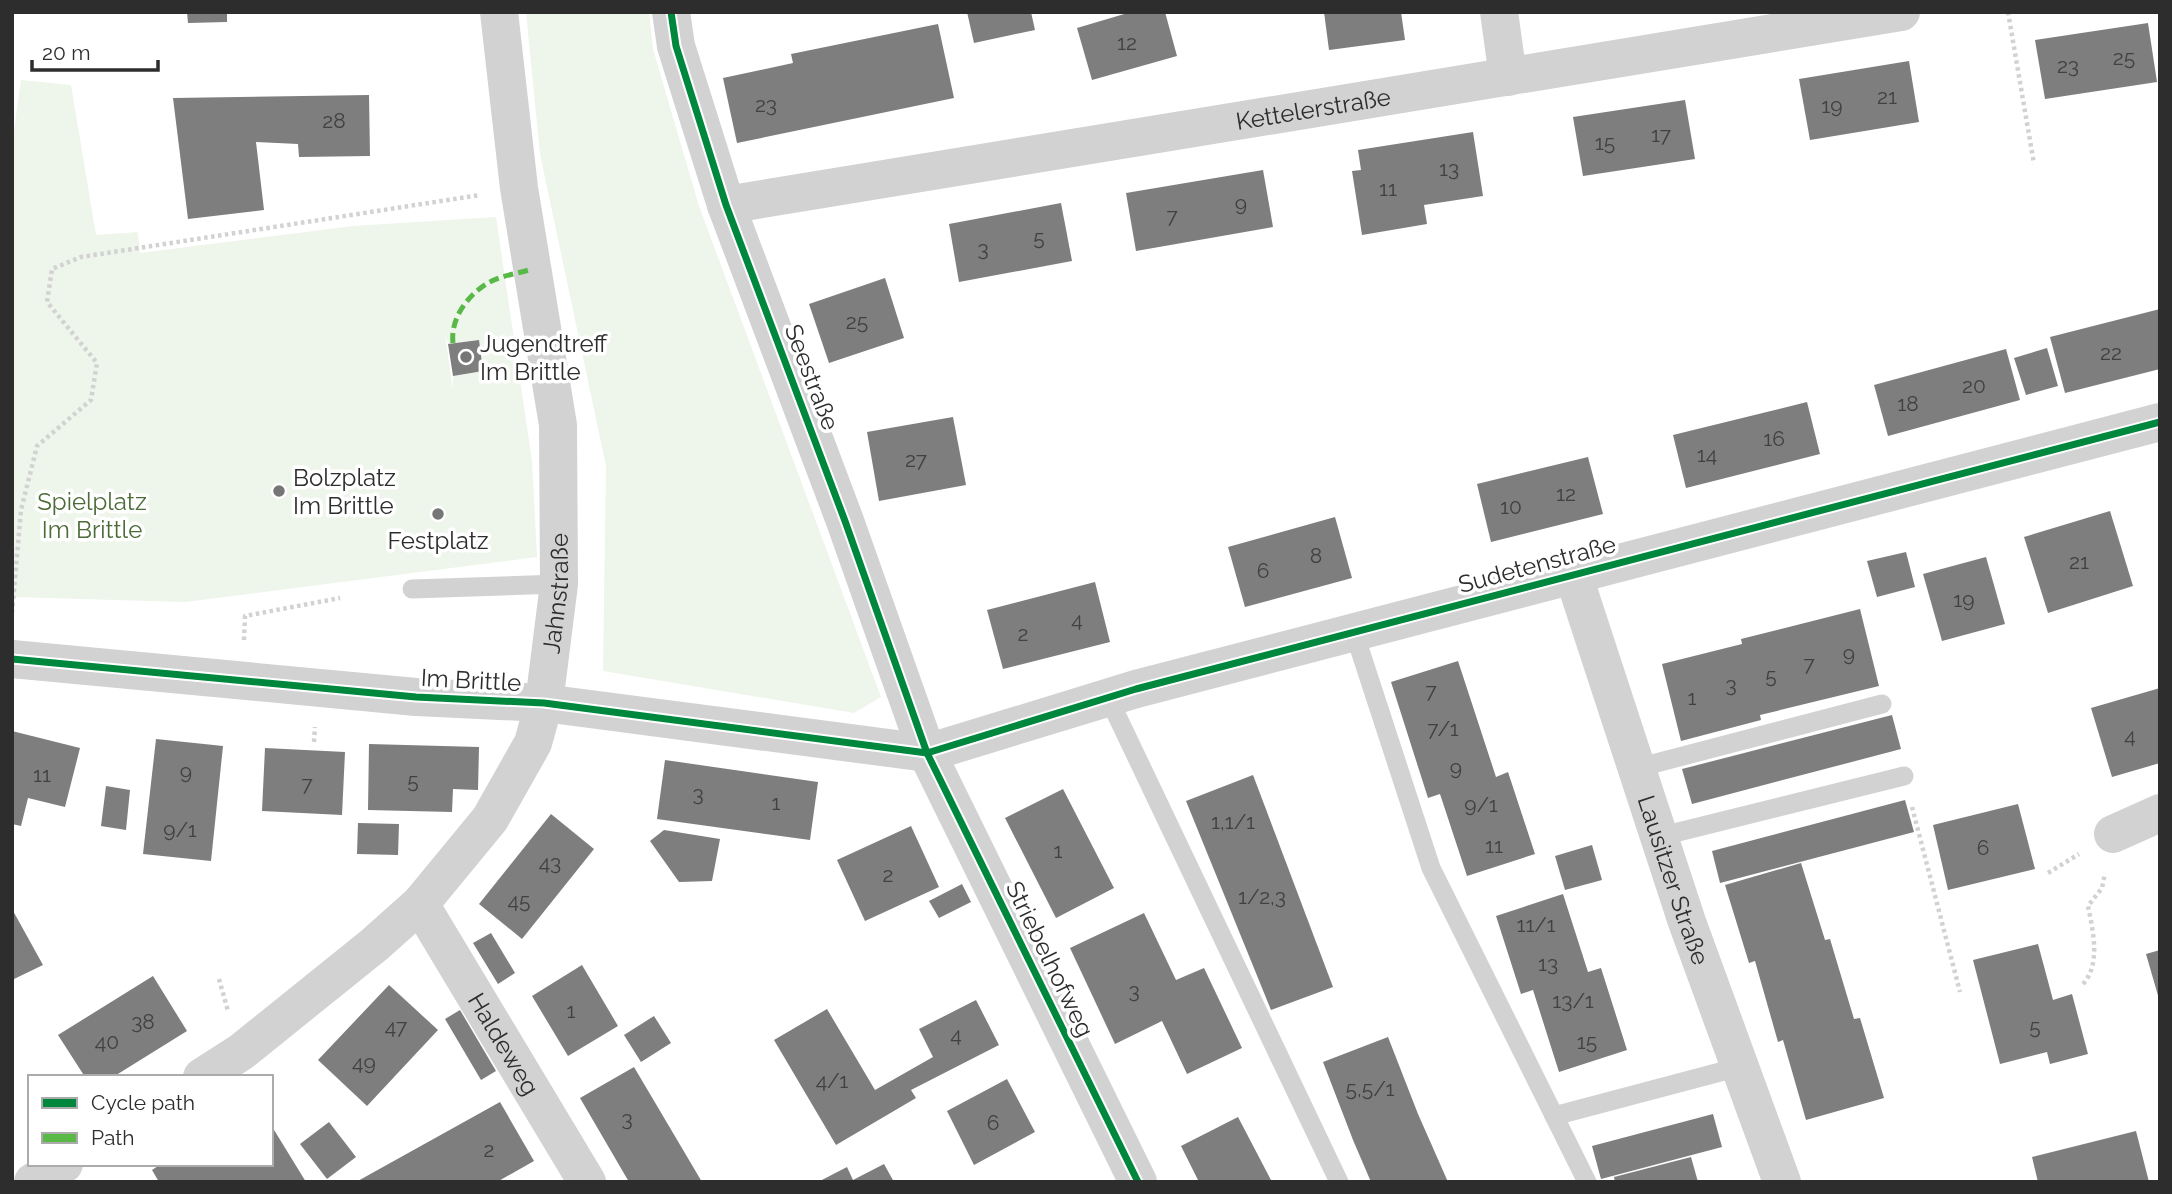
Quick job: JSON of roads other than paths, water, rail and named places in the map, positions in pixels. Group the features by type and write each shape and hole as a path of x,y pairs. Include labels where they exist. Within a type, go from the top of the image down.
{"street":[{"name":"Jahnstraße","path":"205,1075 241,1052 374,945 420,904 477,837 514,782 533,743 544,703 559,584 558,425 519,188 499,12"},
{"name":"Seestraße","path":"671,12 676,46 726,205 836,496 927,753"},
{"path":"1499,12 1508,77"},
{"name":"Kettelerstraße","path":"726,205 1901,12"},
{"name":"Sudetenstraße","path":"927,753 1108,697 2160,422"},
{"name":"Lausitzer Straße","path":"1573,574 1658,837 1782,1182"},
{"name":"Im Brittle","path":"12,659 416,697 544,703 927,753"},
{"name":"Striebelhofweg","path":"927,753 1138,1182"},
{"path":"2113,834 2160,813"},
{"name":"Haldeweg","path":"420,904 587,1182"},
{"path":"33,1182 61,1166"},
{"path":"80,1166 88,1182"}],"lane":[{"path":"412,589 559,584"},
{"path":"1354,632 1430,868 1587,1182"},
{"path":"1108,697 1339,1182"},
{"path":"1637,768 1882,704"},
{"path":"1658,837 1904,776"},
{"path":"1554,1116 1739,1067"}],"place":[{"name":"Jugendtreff Im Brittle","path":"466,357"},
{"name":"Bolzplatz Im Brittle","path":"279,491"},
{"name":"Festplatz","path":"438,514"}],"park label":[{"name":"Spielplatz Im Brittle","path":"92,515"}]}
